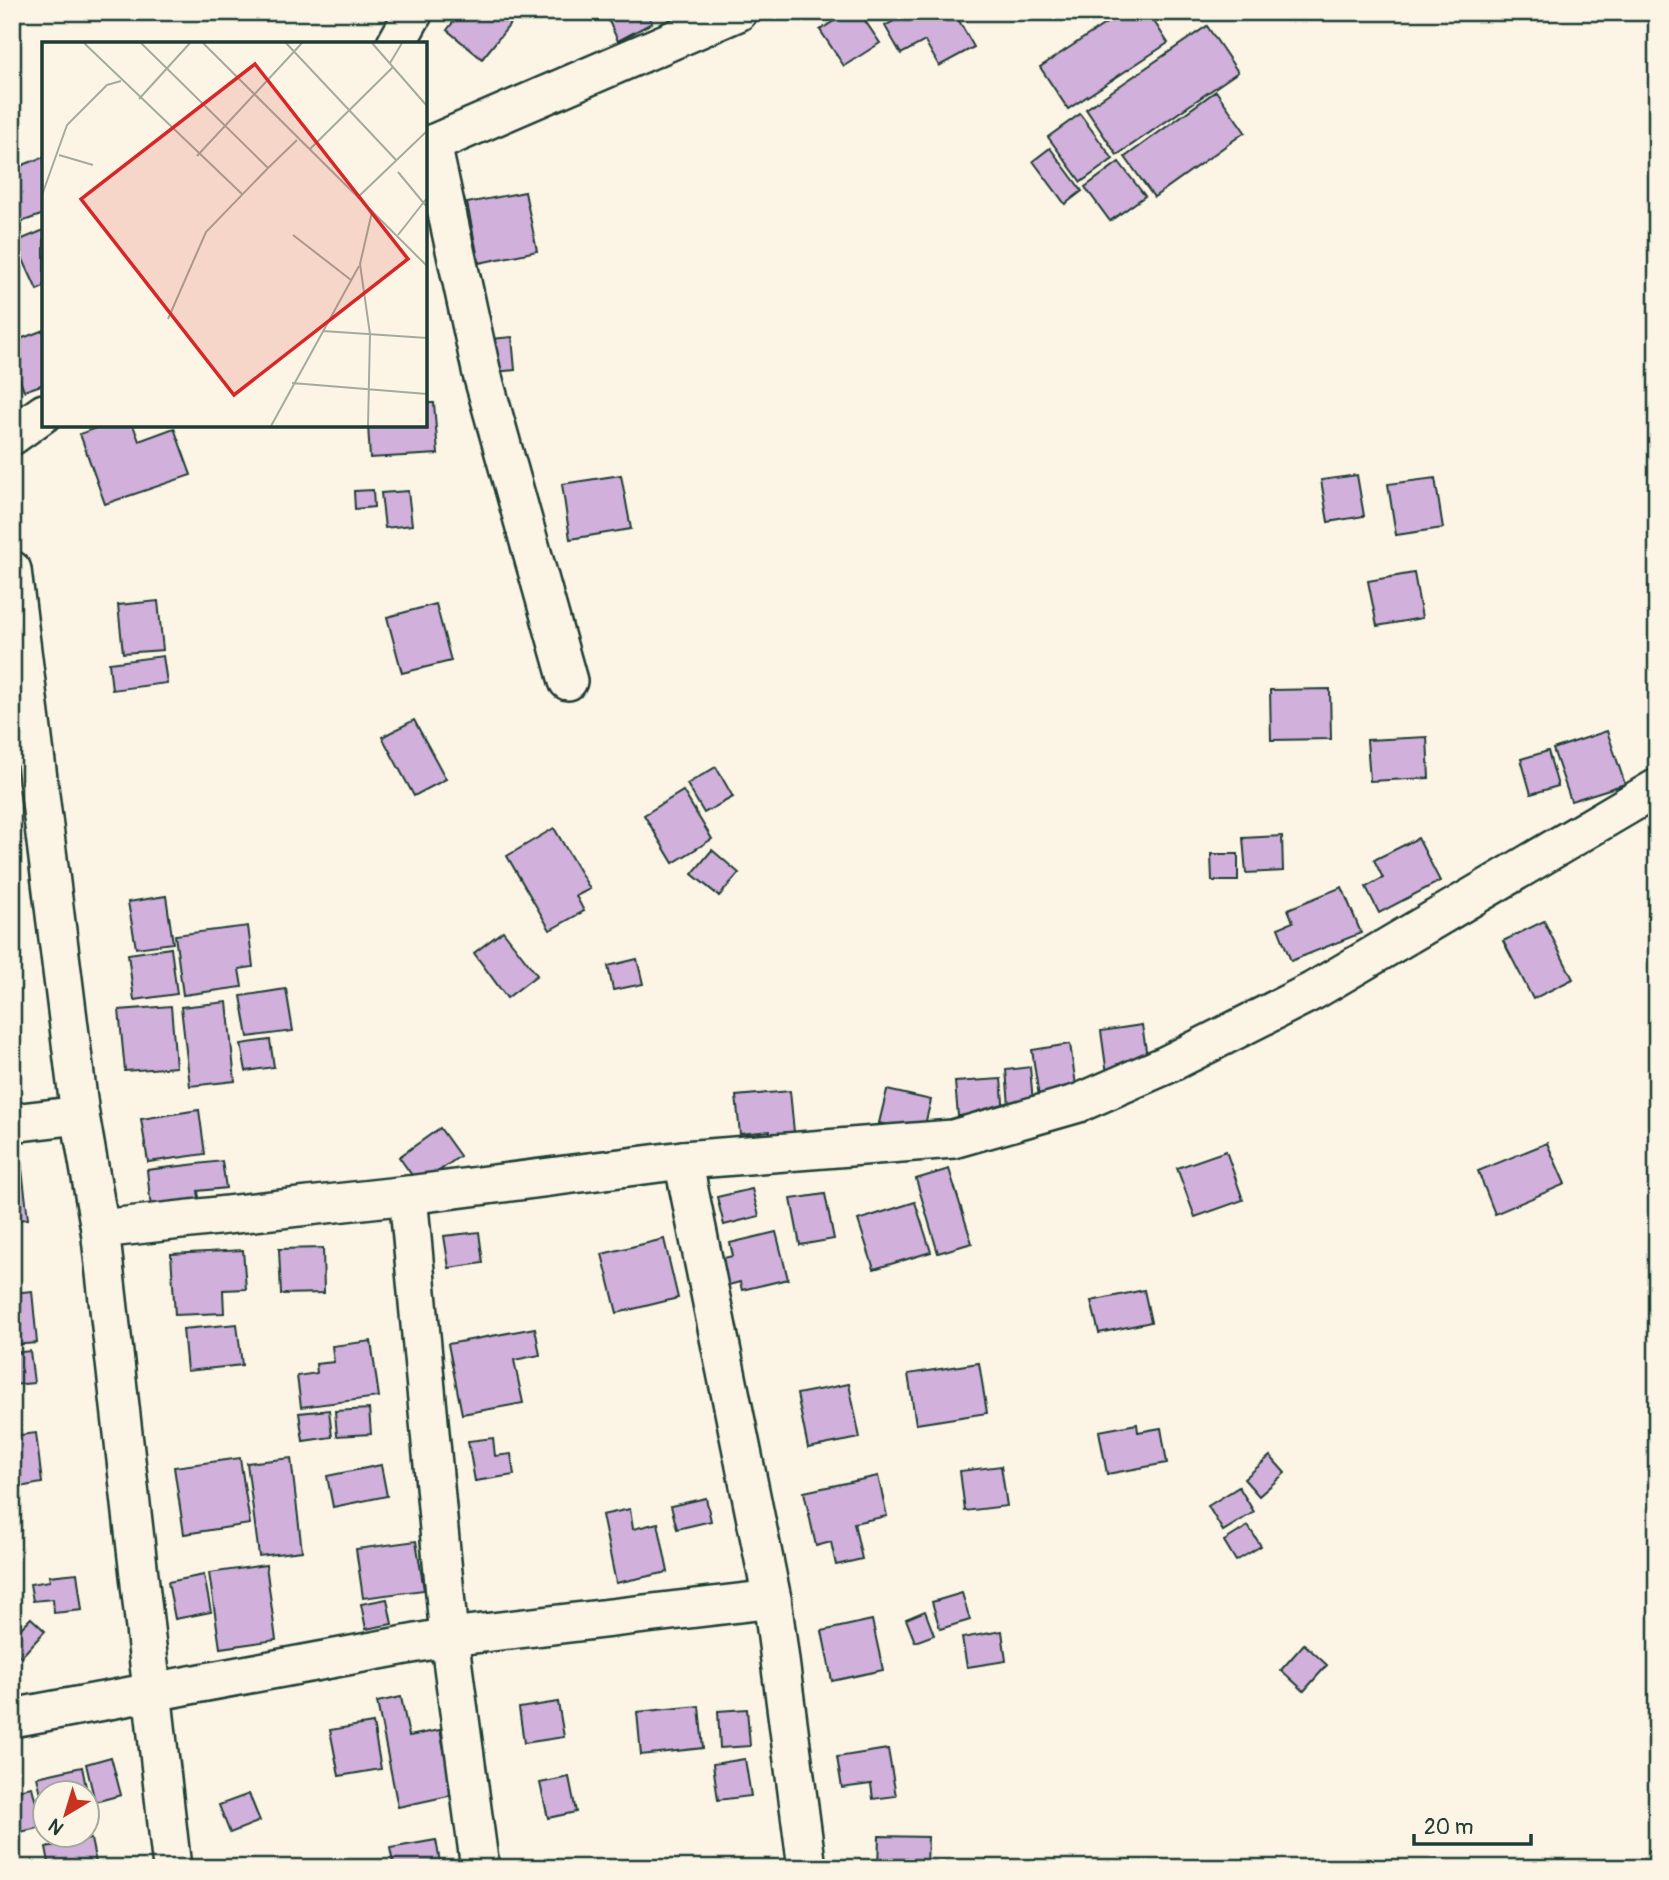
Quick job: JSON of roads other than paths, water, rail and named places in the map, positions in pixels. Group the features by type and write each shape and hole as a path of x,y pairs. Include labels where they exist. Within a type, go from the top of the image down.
{"street":[{"path":"397,42 414,12"},
{"path":"568,681 482,374 429,145 738,12"},
{"path":"12,436 42,415"},
{"path":"14,590 80,1115 100,1229 172,1868"},
{"path":"100,1229 408,1195 683,1160 953,1139 1079,1103 1166,1065 1313,991 1657,788"},
{"path":"12,1123 80,1115"},
{"path":"683,1160 772,1599 807,1868"},
{"path":"408,1195 450,1637 480,1868"},
{"path":"12,1718 450,1637 772,1599"}]}
